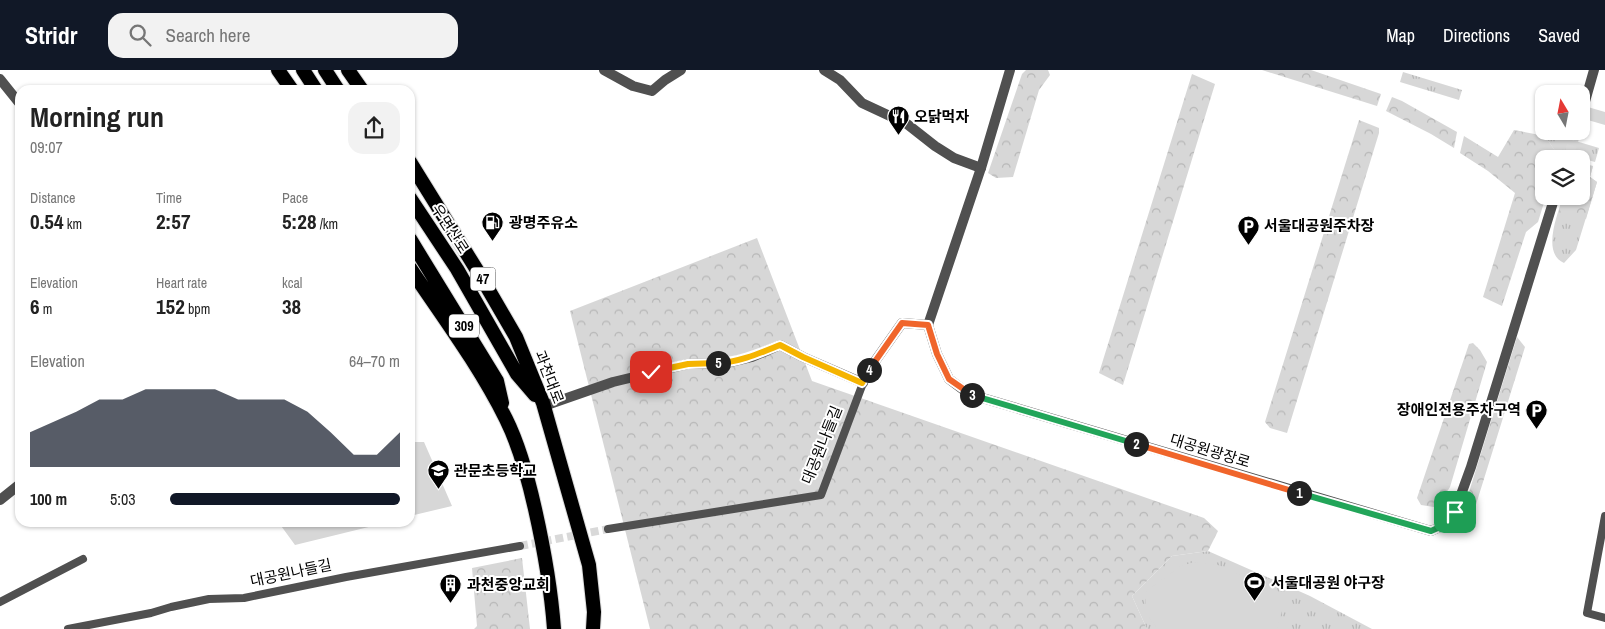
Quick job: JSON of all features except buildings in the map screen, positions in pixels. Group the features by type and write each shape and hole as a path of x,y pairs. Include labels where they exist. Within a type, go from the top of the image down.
{"highway":[{"path":"278,70 288,85"},
{"path":"303,70 313,85"},
{"path":"325,70 335,85"},
{"path":"348,70 358,85"},
{"name":"과천대로","path":"415,170 516,337 543,405 588,565 594,612 593,629"},
{"name":"우면산로","path":"415,206 457,269 516,374 543,405"},
{"name":"309","path":"415,247 497,381 506,419"},
{"path":"415,275 462,343 506,419 525,469 530,488 550,583 554,629"}],"street":[{"path":"604,70 632,86 652,91 681,70"},
{"path":"824,70 840,80 862,103 907,124 954,158 981,168"},
{"path":"1001,101 1003,70"},
{"path":"928,325 981,168 1010,70"},
{"path":"1590,85 1594,70"},
{"path":"0,79 15,98"},
{"name":"대공원광장로","path":"928,325 937,354 949,379 969,394 1431,531 1451,522 1471,467 1553,205"},
{"name":"대공원나들길","path":"608,529 821,495 866,374 902,323 928,325"},
{"path":"543,405 622,379 688,364 727,363 752,357 780,345 862,383"},
{"path":"0,500 15,488"},
{"path":"1605,516 1587,613 1605,618"},
{"name":"대공원나들길","path":"68,629 151,614 209,598 244,598 346,577 520,546"},
{"path":"0,602 82,558"}],"green space":[{"path":"1026,70 1048,70 1050,75 1039,90 1013,177 996,178 988,173 1022,74"},
{"path":"1262,70 1311,70 1381,94 1377,106"},
{"path":"1403,72 1462,90 1459,100 1400,82"},
{"path":"1192,74 1215,84 1123,385 1099,373"},
{"path":"1392,97 1457,132 1454,148 1386,111"},
{"path":"1590,108 1605,112 1605,125 1590,121"},
{"path":"1359,120 1379,128 1379,133 1287,433 1270,428 1265,422"},
{"path":"1514,130 1535,134 1535,140 1548,140 1555,150 1535,150 1535,205 1543,205 1538,222 1526,232 1502,306 1483,297 1515,193 1488,171 1460,153 1464,136 1498,157"},
{"path":"1548,140 1572,140 1599,148 1595,162 1590,161 1590,150 1554,150"},
{"path":"1590,166 1593,166 1590,177"},
{"path":"1590,166 1593,166 1590,177"},
{"path":"1590,177 1597,182 1590,205"},
{"path":"1590,177 1597,182 1586,219 1558,216 1561,205 1590,205"},
{"path":"1560,205 1590,205 1576,250 1564,263 1557,258 1553,251 1552,242"},
{"path":"757,238 812,381 1204,518 1218,531 1208,551 1172,556 1132,596 1147,629 650,629 570,311"},
{"path":"1517,337 1525,347 1474,511 1465,505"},
{"path":"1473,343 1487,362 1450,487 1434,507 1421,505 1417,498 1469,344"},
{"path":"415,442 424,442 452,506 415,515"},
{"path":"282,527 369,527 295,545"},
{"name":"서울대공원 야구장","path":"1208,551 1310,596 1372,629 1147,629 1132,596 1172,556"},
{"path":"522,558 530,629 474,629 477,626 472,568"},
{"name":"서울대공원 야구장","path":"1194,562 1218,565 1262,584 1279,601 1282,611 1277,629 1158,629 1147,615 1145,592 1181,566"}],"tunnel":[{"path":"1570,150 1573,140"},
{"path":"520,546 608,529"}],"place":[{"name":"오닭먹자","path":"898,136"},
{"name":"광명주유소","path":"493,242"},
{"name":"서울대공원주차장","path":"1248,245"},
{"name":"장애인전용주차구역","path":"1537,429"},
{"name":"관문초등학교","path":"438,490"},
{"name":"서울대공원 야구장","path":"1255,602"},
{"name":"과천중앙교회","path":"451,604"}],"route":[{"path":"651,372 688,364 727,363 752,357 780,345 862,383 866,374 902,323 928,325 937,354 949,379 969,394 1431,531 1451,522 1455,512"}]}
